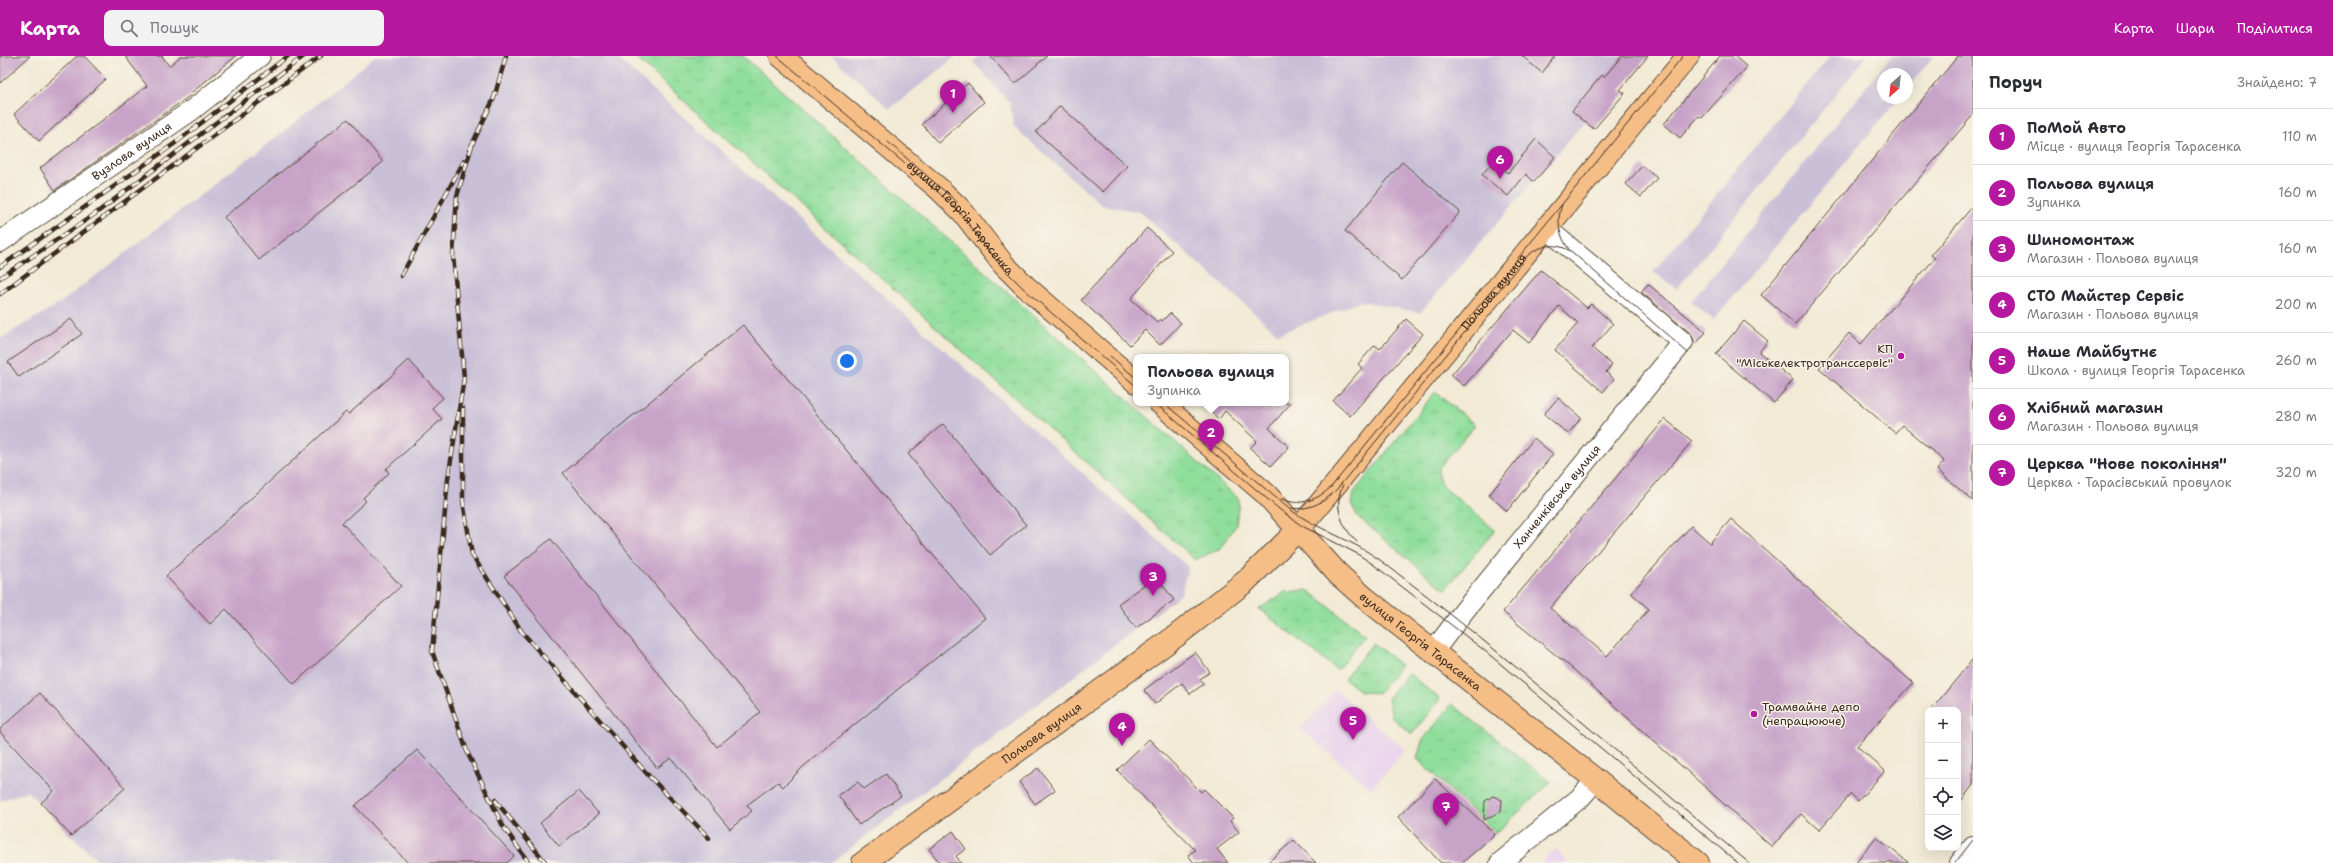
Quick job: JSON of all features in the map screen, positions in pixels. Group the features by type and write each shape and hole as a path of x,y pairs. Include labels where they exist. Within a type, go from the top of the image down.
{"main road":[{"name":"вулиця Георгія Тарасенка","path":"781,56 943,193 962,211 1003,264 1026,287 1133,379"},
{"name":"Польова вулиця","path":"863,863 1176,636 1246,581 1299,529 1688,56"},
{"name":"вулиця Георгія Тарасенка","path":"1163,406 1266,494 1338,574 1433,652 1596,780 1698,863"}],"street":[{"name":"Вузлова вулиця","path":"0,242 192,110 260,56"},
{"name":"Ханченківська вулиця","path":"1433,652 1464,611 1682,342 1546,228"},
{"path":"1500,863 1581,797 1596,780"},
{"path":"1960,863 1973,846"}],"shaded area":[{"path":"375,56 615,56 1188,567 1181,594 831,863 100,863 27,791 0,801 0,339 60,303 293,124"},
{"path":"831,56 956,56 890,109"},
{"path":"980,56 1641,56 1420,313 1362,301 1278,334 1140,212 1102,205 1014,127 1010,103 973,62"},
{"path":"1830,56 1867,56 1677,289 1653,272"},
{"path":"1891,56 1934,56 1913,81 1913,68 1881,68"},
{"path":"1877,73 1877,104 1894,104 1714,320 1691,302"},
{"path":"1335,690 1405,750 1371,789 1301,729"},
{"path":"1556,850 1568,863 1541,863"}],"green space":[{"path":"634,56 743,56 1133,404 1133,406 1135,406 1239,499 1236,525 1221,548 1195,560"},
{"path":"1435,392 1475,425 1438,469 1440,484 1495,530 1445,590 1357,516 1352,505 1354,492"},
{"path":"1308,590 1365,635 1337,670 1259,609 1285,592"},
{"path":"1373,643 1401,665 1379,693 1361,692 1344,679"},
{"path":"1408,673 1440,699 1412,734 1392,718 1388,698"},
{"path":"1452,704 1551,782 1496,833 1417,759 1422,741"}],"building":[{"path":"0,56 30,56 0,83"},
{"path":"77,56 84,56 106,79 39,141 14,114"},
{"path":"125,56 162,56 169,66 181,56 236,56 190,94 191,95 55,190 40,168 147,86"},
{"path":"990,56 1047,56 1015,84"},
{"path":"1522,56 1555,56 1542,73"},
{"path":"1622,56 1648,56 1620,90 1625,93 1594,129 1572,111 1602,75 1604,77"},
{"path":"1720,56 1734,56 1747,67 1702,118 1699,116 1680,138 1664,124"},
{"path":"1958,56 1973,56 1973,115 1795,324 1761,295"},
{"path":"968,83 984,102 938,143 922,124"},
{"path":"1060,106 1127,166 1103,192 1036,132"},
{"path":"348,119 383,162 259,260 224,217"},
{"path":"1536,139 1555,157 1534,182 1526,174 1508,196 1482,175 1493,161 1508,173"},
{"path":"1402,162 1460,212 1402,280 1345,231"},
{"path":"1642,166 1657,178 1641,197 1626,184"},
{"name":"КП \"Міськелектротранссервіс\"","path":"1973,206 1973,501 1937,470 1944,461 1902,425 1895,433 1819,368 1849,333 1861,344 1935,258 1931,255"},
{"path":"1147,228 1172,251 1131,299 1157,322 1160,319 1162,321 1170,313 1181,323 1160,345 1145,330 1130,345 1081,300"},
{"path":"1541,270 1587,308 1591,304 1613,324 1592,348 1612,365 1606,372 1614,379 1603,392 1555,350 1578,323 1559,306 1529,343 1513,330 1464,386 1451,375"},
{"path":"1648,284 1706,332 1696,344 1690,333 1641,292"},
{"path":"71,319 82,334 19,377 8,362"},
{"path":"1406,319 1423,334 1350,416 1333,401 1362,368 1358,364 1375,345 1380,349"},
{"path":"1744,321 1768,341 1759,352 1793,380 1774,403 1716,354"},
{"path":"743,325 985,618 804,766 783,787 778,782 747,805 752,811 730,829 671,758 657,768 504,576 551,539 717,747 760,712 563,473"},
{"path":"409,360 443,398 432,408 442,419 386,469 389,473 363,498 366,501 342,523 401,586 294,684 226,609 210,624 166,576 346,412 349,414"},
{"path":"1558,398 1581,418 1568,434 1544,414"},
{"path":"1204,406 1288,406 1269,428 1289,447 1271,466 1250,448 1257,441 1225,411 1219,419"},
{"name":"Трамвайне депо (непрацююче)","path":"1665,419 1692,441 1550,608 1607,656 1649,609 1631,593 1691,526 1710,543 1731,519 1913,683 1857,746 1885,771 1858,801 1851,794 1819,830 1801,814 1772,847 1573,669 1503,612"},
{"path":"943,424 1026,525 990,555 908,454"},
{"path":"1534,438 1553,454 1507,511 1489,495"},
{"path":"1156,576 1174,600 1136,628 1118,604"},
{"path":"1195,652 1210,672 1200,679 1204,684 1190,694 1182,683 1155,704 1144,690"},
{"path":"1973,659 1973,785 1961,801 1961,707 1933,707"},
{"path":"40,693 125,788 71,836 41,803 54,791 0,732 0,729"},
{"path":"1149,739 1201,792 1204,789 1233,818 1230,821 1239,832 1217,849 1228,863 1194,863 1188,855 1195,850 1117,770"},
{"path":"417,750 514,856 507,863 408,863 355,806"},
{"path":"1038,768 1055,790 1035,804 1019,782"},
{"path":"886,774 901,796 859,825 838,795 858,782 864,789"},
{"path":"1435,779 1495,834 1462,863 1441,863 1398,817"},
{"path":"579,791 599,814 559,846 540,823"},
{"path":"1493,796 1502,800 1501,811 1484,820 1485,801"},
{"path":"953,831 966,849 956,856 961,863 940,863 929,849"},
{"path":"1876,837 1909,863 1856,863"},
{"path":"1294,840 1316,863 1267,863"}],"tram line":[{"path":"777,56 936,190 960,213 1001,266 1024,289 1133,383"},
{"path":"1281,499 1295,502 1308,501 1321,495 1332,486 1683,56"},
{"path":"888,142 957,202"},
{"path":"1562,205 1559,222 1563,239 1569,249"},
{"path":"1289,508 1296,509 1315,505 1327,498 1337,489 1526,257 1537,249 1554,246 1572,252 1688,353"},
{"path":"1110,356 1133,375"},
{"path":"1159,406 1279,509 1302,526 1356,553 1374,565 1485,651 1738,863"},
{"path":"1168,406 1288,508 1310,522 1369,553 1427,596 1566,709 1749,863"},
{"path":"1343,485 1339,501 1340,515 1351,536 1357,542"},
{"path":"1955,863 1973,840"}],"railway":[{"path":"0,267 174,144 288,56"},
{"path":"0,278 95,214 304,56"},
{"path":"0,294 321,56"},
{"path":"470,149 494,98 506,56"},
{"path":"472,145 457,196 453,255 464,378 448,479 432,651 468,754 503,826 529,863"},
{"path":"401,276 464,161"},
{"path":"463,408 463,501 472,555 522,632 649,776 709,838"},
{"path":"495,800 546,863"}],"place":[{"name":"ПоМой Авто","path":"953,113"},
{"name":"Хлібний магазин","path":"1500,179"},
{"name":"КП \"Міськелектротранссервіс\"","path":"1901,356"},
{"name":"Польова вулиця","path":"1211,452"},
{"name":"Шиномонтаж","path":"1153,596"},
{"name":"Трамвайне депо (непрацююче)","path":"1754,714"},
{"name":"Наше Майбутнє","path":"1353,740"},
{"name":"СТО Майстер Сервіс","path":"1122,746"},
{"name":"Церква \"Нове покоління\"","path":"1446,826"}]}
